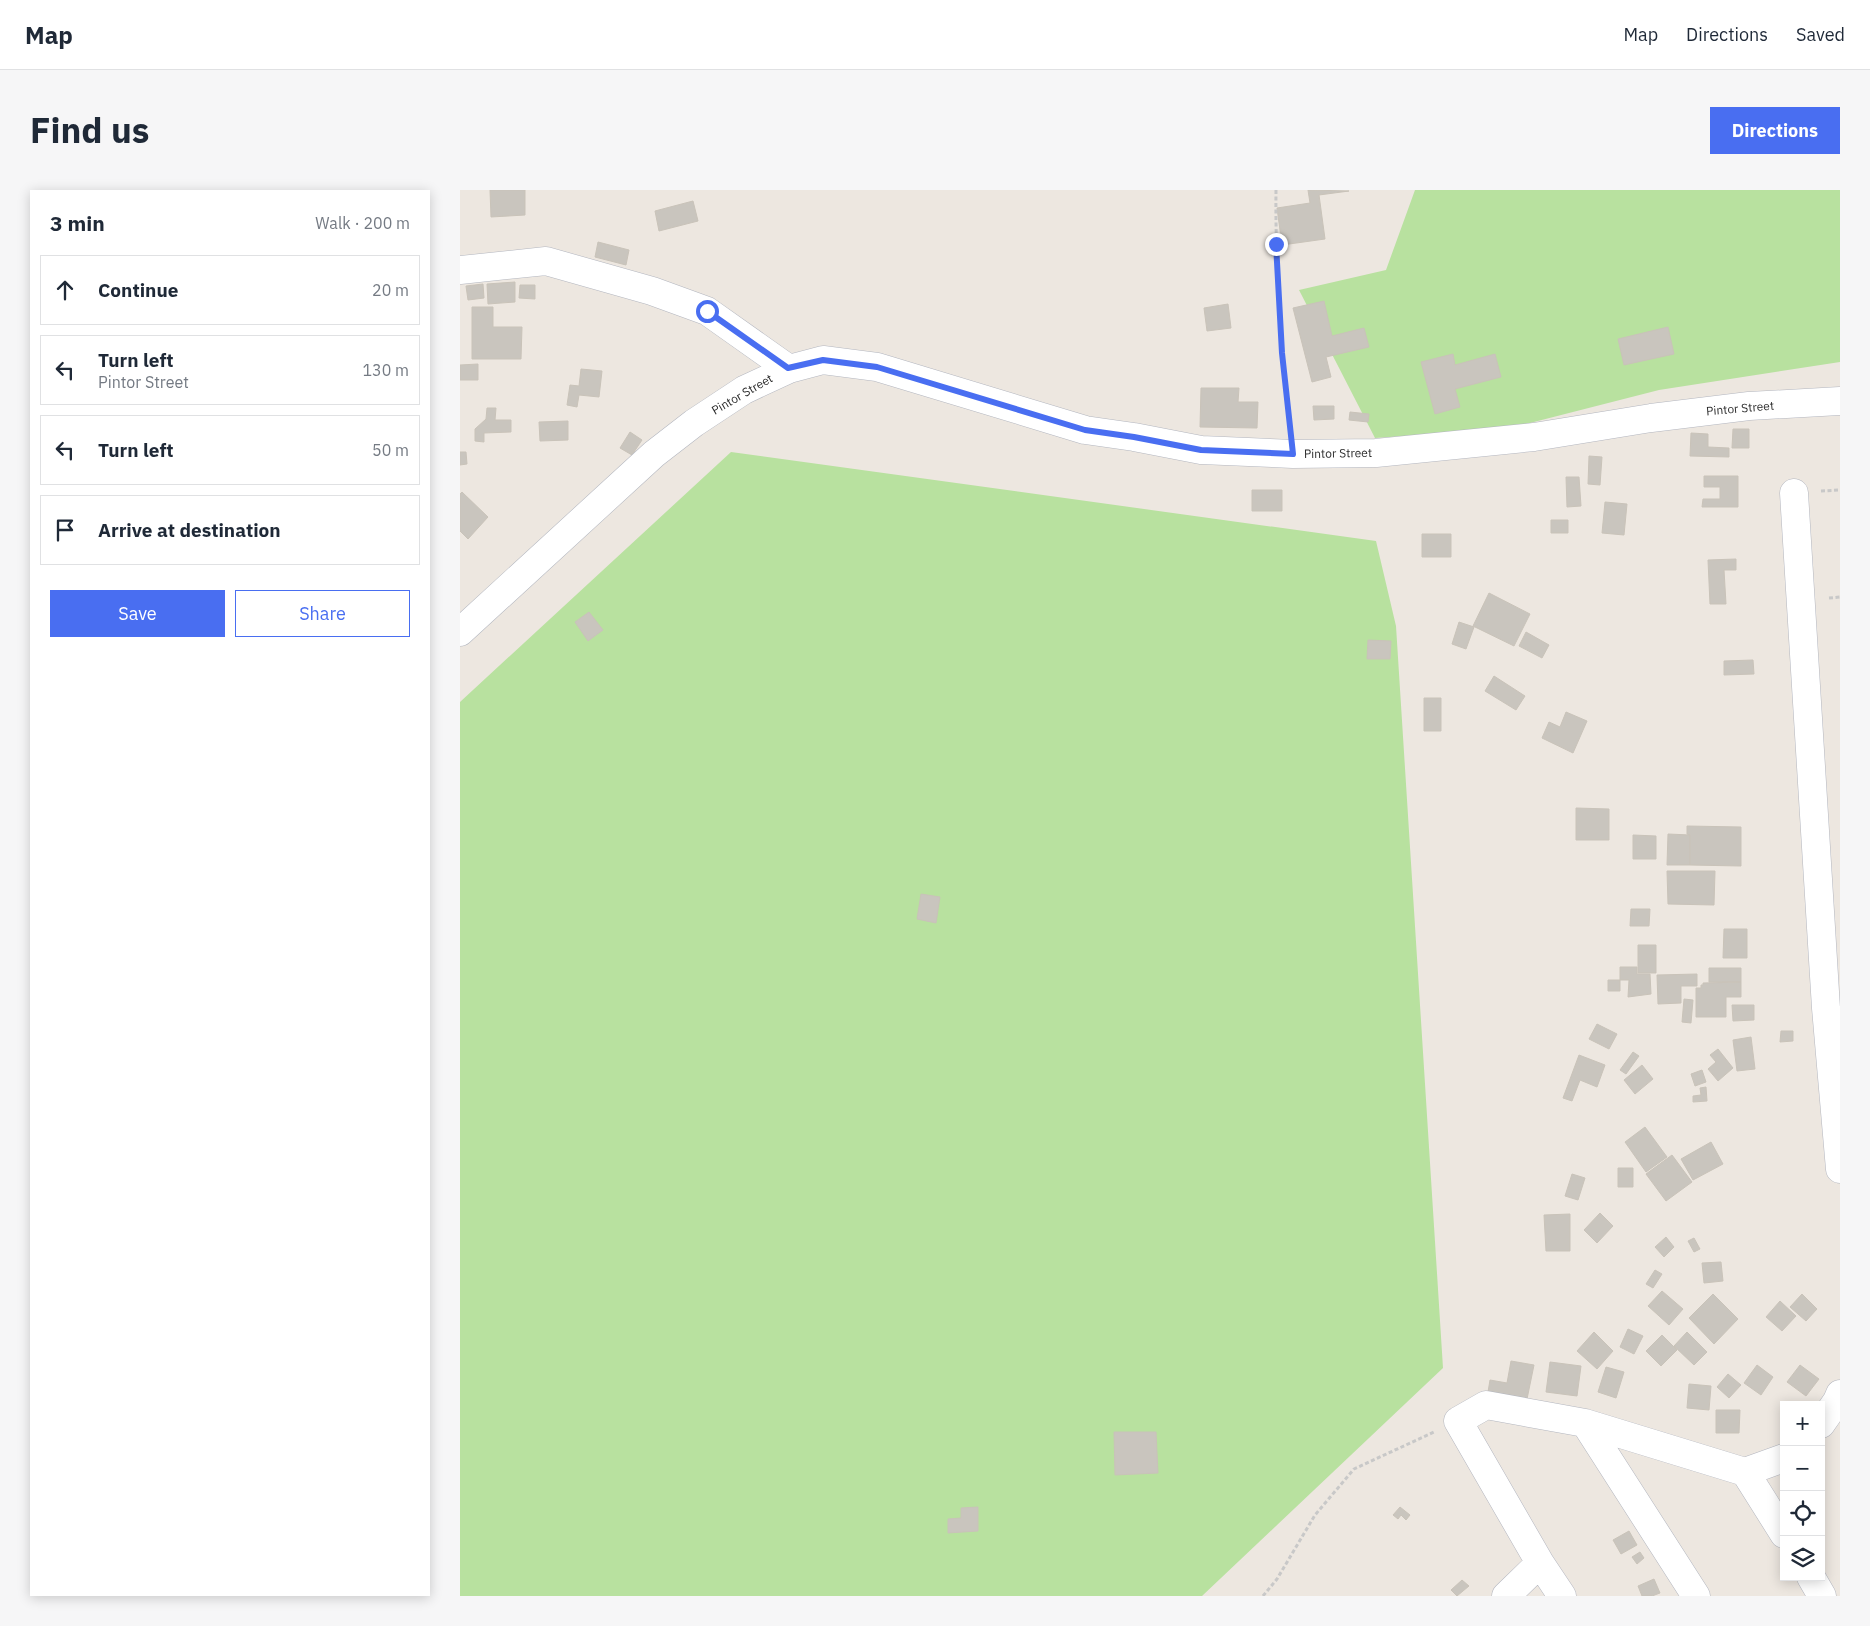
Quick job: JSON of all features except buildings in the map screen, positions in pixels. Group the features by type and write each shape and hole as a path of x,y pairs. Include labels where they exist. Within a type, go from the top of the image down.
{"street":[{"path":"460,270 546,261 652,291 707,311 788,368"},
{"name":"Pintor Street","path":"460,632 654,454 694,423 744,390 788,368 823,360 877,367 1085,430 1201,450 1293,454 1376,453 1534,436 1651,418 1749,406 1840,401"},
{"path":"1794,493 1833,1008 1840,1169"},
{"path":"1825,1418 1840,1394"},
{"path":"1562,1596 1540,1563 1458,1421 1486,1405 1585,1423 1745,1472 1780,1459"},
{"path":"1585,1423 1696,1596"},
{"path":"1745,1472 1780,1528"},
{"path":"1506,1596 1540,1563"},
{"path":"1813,1581 1822,1596"}],"path":[{"path":"1276,190 1276,244 1282,353 1293,454"},
{"path":"1263,1596 1277,1579 1315,1515 1354,1469 1458,1421"}],"green space":[{"path":"1415,190 1840,190 1840,362 1659,390 1506,429 1375,438 1299,290 1386,270"},
{"path":"731,452 1376,541 1396,626 1443,1368 1202,1596 460,1596 460,702"}],"route":[{"path":"707,311 788,368 823,360 877,367 1085,430 1201,450 1293,454 1282,353 1276,244"}]}
